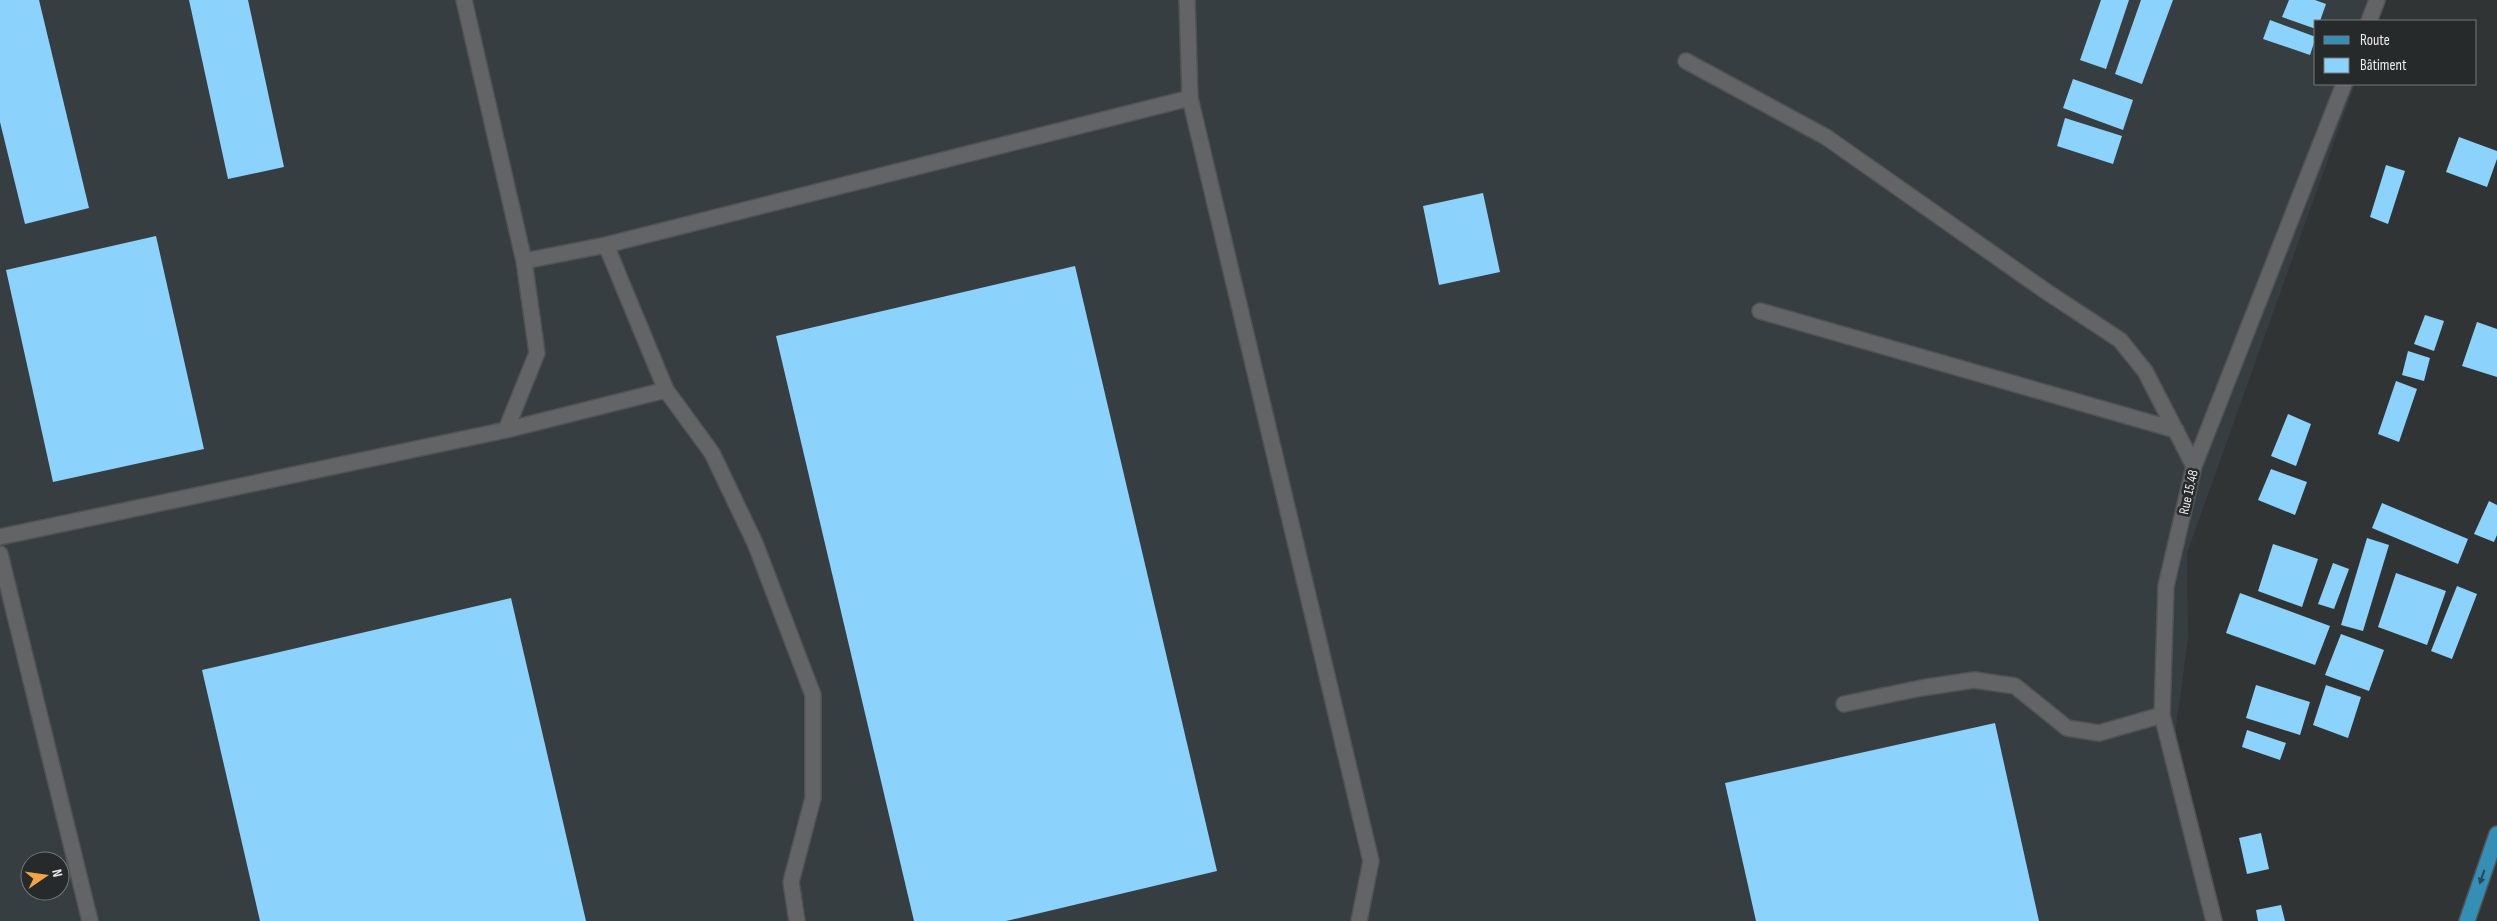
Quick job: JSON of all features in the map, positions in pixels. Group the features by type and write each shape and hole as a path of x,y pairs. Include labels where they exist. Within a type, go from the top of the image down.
{"main road":[{"path":"2467,921 2497,834"}],"street":[{"path":"464,0 524,262 538,353 506,430"},
{"path":"1187,0 1190,98 1371,861 1359,921"},
{"path":"2369,20 2377,0"},
{"path":"1686,60 1826,137 2047,292 2120,340 2145,371 2194,466"},
{"name":"Rue 15.48","path":"2214,921 2162,715 2166,586 2194,466 2344,85"},
{"path":"524,262 606,245 1190,98"},
{"path":"606,245 666,390 712,453 755,543 812,695 813,798 791,882 797,921"},
{"path":"1760,311 2176,430"},
{"path":"0,537 506,430 666,390"},
{"path":"0,554 90,921"},
{"path":"1844,704 1921,688 1974,680 2015,686 2067,728 2099,733 2162,715"}],"shaded area":[{"path":"0,0 2385,0 2377,20 2314,20 2314,85 2355,85 2187,553 2188,639 2175,734 2221,921 0,921"}],"building":[{"path":"0,0 39,0 89,208 25,224 0,122"},
{"path":"189,0 248,0 284,167 228,179"},
{"path":"2101,0 2129,0 2106,69 2080,60"},
{"path":"2141,0 2173,0 2142,84 2115,74"},
{"path":"2289,0 2315,0 2326,4 2320,20 2314,20 2314,28 2282,17"},
{"path":"2270,20 2314,36 2314,43 2310,55 2263,39"},
{"path":"2073,79 2133,100 2123,130 2063,108"},
{"path":"2065,118 2122,136 2113,164 2057,146"},
{"path":"2459,137 2497,151 2497,159 2487,187 2446,172"},
{"path":"2386,165 2405,171 2388,224 2370,217"},
{"path":"1483,193 1500,272 1439,285 1423,206"},
{"path":"156,236 204,449 53,482 6,270"},
{"path":"1075,266 1217,871 1006,921 914,921 776,336"},
{"path":"2425,315 2444,321 2434,351 2414,344"},
{"path":"2477,322 2497,329 2497,377 2462,366"},
{"path":"2408,351 2430,358 2424,381 2402,375"},
{"path":"2396,381 2417,389 2399,442 2378,434"},
{"path":"2288,414 2311,424 2296,466 2271,456"},
{"path":"2271,469 2307,482 2295,515 2258,500"},
{"path":"2489,501 2497,505 2497,535 2494,542 2474,534"},
{"path":"2382,503 2468,539 2458,564 2372,528"},
{"path":"2367,538 2389,545 2363,631 2341,625"},
{"path":"2273,544 2318,559 2302,607 2258,591"},
{"path":"2333,563 2349,569 2334,609 2318,604"},
{"path":"2396,573 2446,591 2427,645 2378,627"},
{"path":"2457,586 2477,594 2452,659 2431,651"},
{"path":"2240,593 2330,626 2315,665 2226,633"},
{"path":"511,598 586,921 260,921 202,670"},
{"path":"2341,634 2384,650 2369,691 2325,675"},
{"path":"2256,685 2310,702 2300,735 2246,718"},
{"path":"2326,685 2361,697 2348,738 2313,725"},
{"path":"1995,723 2039,921 1756,921 1725,783"},
{"path":"2247,730 2286,743 2280,760 2242,747"},
{"path":"2261,833 2269,869 2247,874 2239,838"},
{"path":"2281,905 2285,921 2258,921 2256,910"}]}
